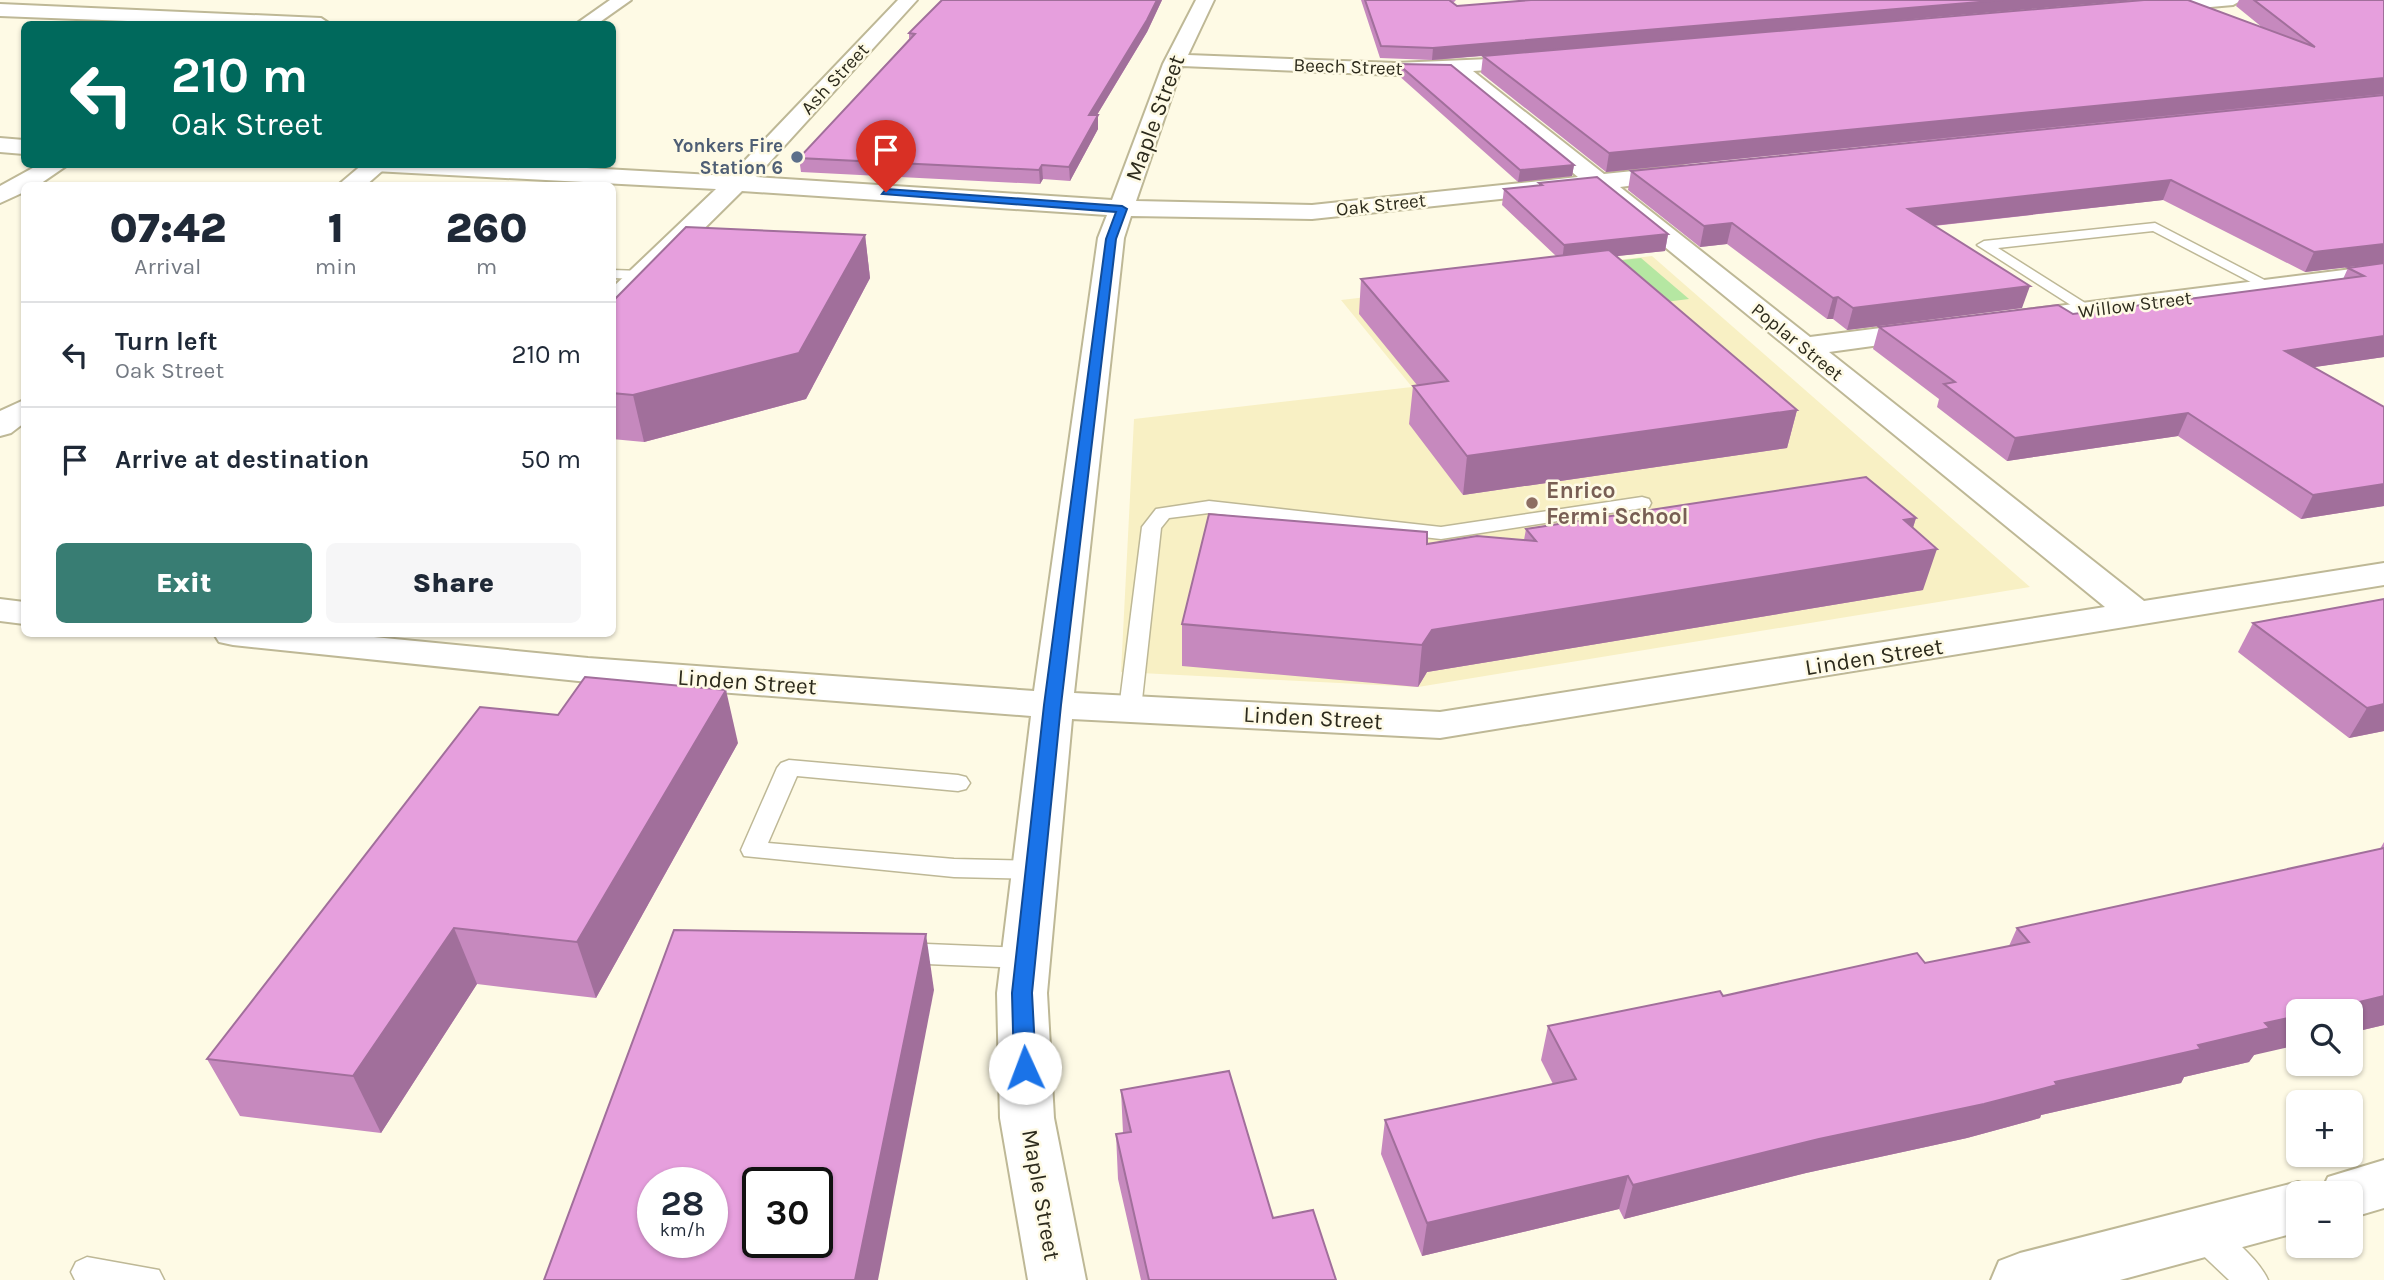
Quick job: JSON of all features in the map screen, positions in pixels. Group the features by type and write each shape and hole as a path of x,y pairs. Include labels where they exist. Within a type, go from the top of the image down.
{"street":[{"path":"590,21 622,0"},
{"name":"Ash Street","path":"616,300 735,184 908,0"},
{"name":"Maple Street","path":"1057,1280 1027,1118 1022,993 1053,705 1111,239 1175,60 1205,0"},
{"path":"2120,10 2233,0"},
{"path":"233,20 266,5"},
{"path":"0,10 255,21"},
{"path":"1477,43 1491,65"},
{"name":"Beech Street","path":"1175,60 1395,69 1456,68 1559,59"},
{"name":"Poplar Street","path":"1456,68 2138,615"},
{"path":"0,145 21,146"},
{"path":"25,182 51,168"},
{"path":"354,182 373,168"},
{"name":"Oak Street","path":"434,168 1122,209 1312,212 1708,170"},
{"path":"0,196 21,184"},
{"name":"Willow Street","path":"1993,323 2384,273"},
{"path":"1802,347 1952,328"},
{"path":"0,426 21,411"},
{"name":"Linden Street","path":"285,637 588,670 1053,705 1440,725 2384,574"},
{"path":"0,610 21,613"},
{"path":"2363,1190 2384,1184"},
{"path":"2020,1280 2286,1210"}],"lane":[{"path":"2088,310 1984,246 2155,227 2271,287"},
{"path":"616,274 642,275"},
{"path":"1130,709 1152,527 1163,513 1209,506 1441,533 1642,503"},
{"path":"958,783 789,768 753,850 954,868 1035,870"},
{"path":"882,952 1026,958"},
{"path":"2200,1233 2252,1280"},
{"path":"88,1272 148,1280"}],"shaded area":[{"name":"Enrico Fermi School","path":"1652,256 2030,587 1418,687 1121,672 1134,419 1412,387 1341,300 1582,272 1576,265"}],"green space":[{"path":"1641,258 1689,299 1633,306 1576,265"}],"building":[{"path":"942,0 1157,0 1089,115 1098,115 1069,167 1042,165 1039,170 799,158 915,34 909,33"},
{"path":"1365,0 1449,0 1457,6 1531,0 2003,0 1433,48 1381,46"},
{"path":"2144,0 2188,0 2315,47 2254,0 2384,0 2384,78 1609,153 1483,56"},
{"path":"1398,64 1451,65 1574,165 1520,170"},
{"path":"2384,95 2384,244 2314,252 2171,180 1908,209 2030,286 1853,308 1838,297 1833,298 1732,223 1704,226 1631,171"},
{"path":"1597,177 1668,234 1564,245 1504,189 1542,185 1539,183"},
{"path":"686,227 865,235 799,353 633,395 616,393 616,298"},
{"path":"1609,250 1797,410 1467,456 1413,386 1448,381 1361,279"},
{"path":"2384,263 2384,336 2285,351 2384,407 2384,484 2313,495 2188,413 2015,438 1944,384 1955,382 1879,327 2058,305 2073,314 2364,276 2348,268"},
{"path":"1866,477 1916,518 1904,520 1937,549 1432,630 1422,645 1182,624 1209,514 1427,532 1427,544 1477,536 1536,541 1526,529"},
{"path":"2384,599 2384,704 2367,708 2253,623"},
{"path":"585,677 726,690 577,942 454,928 353,1076 207,1059 480,707 558,715"},
{"path":"2384,848 2384,996 2363,1001 2286,999 2286,1019 2265,1023 2270,1028 2198,1045 2201,1049 2055,1082 2057,1085 1984,1104 1819,1139 1633,1185 1628,1176 1427,1223 1385,1120 1576,1079 1548,1026 1720,991 1723,996 1917,953 1925,963 2029,942 2017,928"},
{"path":"674,930 926,934 855,1280 544,1280"},
{"path":"1229,1071 1273,1218 1313,1210 1336,1280 1149,1280 1116,1134 1131,1132 1121,1090"}],"place":[{"name":"Yonkers Fire Station 6","path":"797,157"},
{"name":"Enrico Fermi School","path":"1532,503"}],"route":[{"path":"886,192 1122,209 1111,239 1053,705 1022,993 1025,1068"}]}
